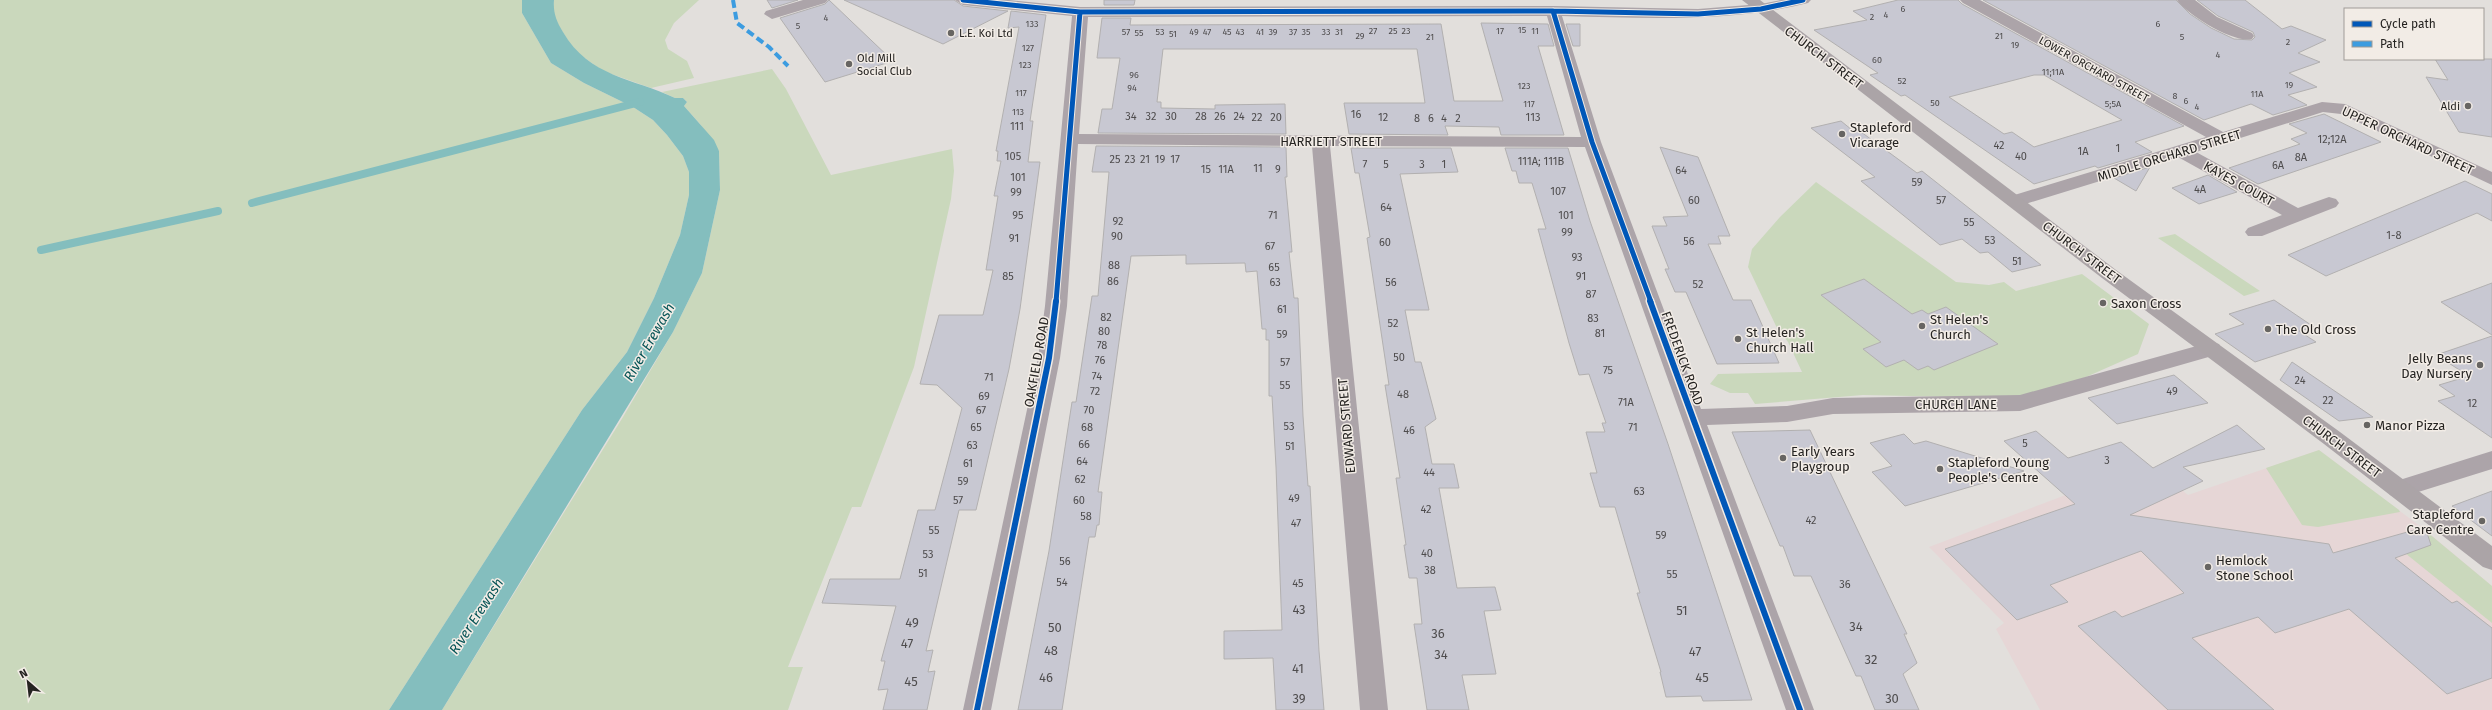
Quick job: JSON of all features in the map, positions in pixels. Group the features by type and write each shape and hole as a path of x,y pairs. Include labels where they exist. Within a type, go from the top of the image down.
{"main road":[{"name":"CHURCH STREET","path":"1756,5 2211,349 2400,489 2492,560"}],"street":[{"path":"772,14 820,0"},
{"path":"962,0 997,2 1080,12 1161,6 1698,14 1756,5 1803,0"},
{"name":"LOWER ORCHARD STREET","path":"1968,0 2221,138"},
{"path":"2185,0 2211,20 2231,29 2247,30"},
{"name":"FREDERICK ROAD","path":"1554,11 1592,142 1800,710"},
{"name":"OAKFIELD ROAD","path":"977,710 1049,358 1056,306 1080,12"},
{"name":"MIDDLE ORCHARD STREET","path":"2015,201 2322,107"},
{"name":"UPPER ORCHARD STREET","path":"2322,107 2345,109 2492,179"},
{"name":"HARRIETT STREET","path":"1070,139 1321,142 1592,142"},
{"name":"EDWARD STREET","path":"1321,142 1374,710"},
{"name":"KAYES COURT","path":"2181,151 2298,216"},
{"name":"KAYES COURT","path":"2255,232 2329,203"},
{"name":"CHURCH LANE","path":"1693,417 1787,414 1834,406 2020,403 2211,349"},
{"path":"2400,489 2492,460"}],"shaded area":[{"name":"Hemlock Stone School","path":"2319,450 2425,530 2492,586 2492,710 2040,710 1996,629 2004,623 1929,547 2063,496 2153,467 2188,495"}],"green space":[{"path":"0,0 522,0 522,13 551,63 584,83 633,107 653,120 683,156 689,172 689,195 680,235 654,298 627,352 582,410 389,710 0,710"},
{"path":"554,0 699,0 674,23 665,40 668,49 687,61 694,78 651,88 603,71 579,54 569,42 556,21 553,9"},
{"path":"772,69 786,89 831,175 952,149 954,171 951,199 914,367 861,507 852,507 788,667 803,667 788,710 442,710 623,417 673,332 702,273 720,190 719,151 700,124 684,106 687,102 683,98 675,98 662,92"},
{"path":"1816,182 1956,282 1989,285 2004,282 2016,291 2082,274 2149,324 2138,354 2086,377 2045,392 2004,398 1863,395 1755,404 1748,393 1730,393 1710,384 1718,374 1802,372 1788,342 1776,326 1748,267 1752,249 1780,217"},
{"path":"2175,234 2260,291 2244,296 2158,238"},
{"path":"2319,450 2400,512 2318,527 2302,525 2266,468"},
{"path":"2427,532 2492,586 2492,623 2395,545"}],"water":[{"name":"River Erewash","path":"522,0 554,0 554,9 558,24 563,32 574,47 599,67 675,98 683,98 687,102 684,106 714,140 719,151 720,190 702,273 673,332 442,710 389,710 582,410 627,352 654,298 680,235 689,195 689,172 683,156 667,135 653,120 633,107 584,83 551,63 522,13"}],"building":[{"path":"767,0 798,0 772,8"},
{"path":"829,0 893,61 825,82 780,18 825,4"},
{"path":"844,0 954,0 963,6 1008,11 943,44"},
{"path":"1104,0 1135,0 1134,5 1104,5"},
{"path":"1898,0 1958,0 1962,4 2184,126 2135,142 2152,152 2098,168 2095,166 2034,184 1905,95 1901,96 1870,75 1878,73 1814,30 1867,20 1853,11","holes":["2034,75 2044,75 2122,120 2034,147 2012,132 2004,134 1949,97"]},
{"path":"1983,0 2176,0 2190,14 2211,28 2234,39 2252,40 2255,37 2253,32 2218,16 2197,0 2245,0 2282,29 2291,26 2326,40 2298,53 2320,62 2289,73 2317,87 2288,95 2307,105 2273,115 2251,104 2204,120"},
{"path":"1011,11 1046,15 1030,121 1033,121 1028,162 1040,162 1020,309 1009,369 976,510 959,510 926,651 933,650 928,672 935,671 927,710 883,710 888,689 878,690 885,661 881,661 896,606 822,603 830,579 900,579 918,510 935,510 962,408 937,385 920,384 939,315 983,315 993,270 986,270 998,196 994,196 1001,161 997,161 998,151 996,151 1019,27 1008,28"},
{"path":"1102,18 1131,18 1130,25 1441,24 1454,101 1503,101 1481,23 1548,24 1554,46 1538,46 1564,135 1501,135 1499,127 1445,126 1448,135 1349,134 1344,103 1425,103 1417,49 1163,49 1157,102 1161,102 1161,108 1215,109 1215,105 1285,104 1286,134 1098,133 1102,109 1112,109 1120,58 1097,58"},
{"path":"1566,24 1580,24 1580,46 1573,46"},
{"name":"Aldi","path":"2492,59 2492,137 2459,132 2426,77 2448,80 2436,60"},
{"path":"2324,114 2381,142 2258,184 2229,168 2300,144 2291,139 2307,133 2289,124"},
{"path":"1841,121 1852,130 1857,129 1917,173 1922,171 2041,265 2012,272 1988,252 1980,253 1962,239 1940,245 1861,181 1875,177 1811,128"},
{"path":"1096,146 1286,147 1287,177 1285,177 1292,252 1289,252 1294,298 1298,298 1303,416 1308,486 1310,486 1319,651 1324,710 1276,710 1273,658 1224,659 1224,631 1282,630 1276,467 1272,396 1269,396 1269,340 1266,340 1266,329 1262,329 1257,271 1246,272 1245,263 1186,264 1186,255 1131,256 1098,492 1102,492 1099,525 1097,525 1095,537 1089,537 1062,710 1018,710 1049,551 1072,402 1076,402 1092,296 1098,296 1109,172 1092,172"},
{"path":"1660,147 1698,157 1730,236 1718,236 1721,244 1708,244 1733,300 1751,300 1779,363 1717,364 1686,292 1675,292 1665,269 1669,269 1652,226 1667,226 1663,217 1688,216"},
{"path":"1351,148 1451,148 1458,172 1400,174 1429,310 1405,310 1415,362 1421,362 1436,419 1425,427 1432,464 1454,464 1459,488 1439,488 1457,588 1495,587 1501,610 1484,611 1496,674 1462,675 1469,710 1427,710 1414,624 1422,624 1417,578 1409,578 1404,545 1406,545 1396,478 1400,478 1385,385 1389,385 1367,238 1370,237 1359,173 1355,173"},
{"path":"1505,148 1568,148 1590,221 1668,444 1752,700 1703,701 1701,696 1666,697 1661,672 1637,593 1640,593 1615,507 1600,507 1590,473 1597,473 1586,432 1605,432 1602,423 1606,423 1589,374 1579,375 1569,343 1538,229 1546,229 1532,183 1519,183 1516,171 1512,171"},
{"path":"2150,167 2136,191 2114,178"},
{"path":"2208,175 2237,192 2199,204 2172,188"},
{"path":"2465,181 2492,194 2492,221 2477,213 2326,276 2288,255"},
{"name":"St Helen's Church","path":"1864,279 1912,314 1922,310 1928,314 1946,307 1998,344 1934,370 1928,366 1918,370 1904,360 1886,367 1863,349 1881,342 1821,295"},
{"path":"2492,283 2492,335 2441,302"},
{"name":"The Old Cross","path":"2274,300 2314,327 2299,331 2316,342 2255,362 2215,334 2244,324 2229,314"},
{"path":"2492,336 2492,438 2438,401 2455,396 2439,385 2469,376 2436,355"},
{"path":"2292,362 2373,417 2339,421 2280,380"},
{"path":"2174,375 2208,403 2117,424 2088,398"},
{"path":"2237,425 2265,449 2183,467 2203,481 2130,515 2329,544 2333,553 2425,527 2431,545 2395,558 2452,603 2457,601 2492,628 2492,678 2447,694 2349,609 2275,633 2258,617 2192,638 2274,710 2168,710 2078,626 2115,611 2122,617 2184,593 2141,551 2050,585 2068,602 2017,620 1945,549 2075,504 2004,441 2036,431 2068,458 2121,442 2153,468"},
{"path":"1810,430 1907,634 1904,634 1917,663 1903,674 1919,710 1875,710 1861,676 1856,676 1811,576 1794,576 1783,546 1780,546 1732,432"},
{"name":"Stapleford Young People's Centre","path":"1904,434 1914,444 1926,441 2024,471 1905,506 1872,472 1892,466 1870,443"},
{"name":"Stapleford Care Centre","path":"2492,491 2492,536 2452,506"}],"waterway":[{"path":"252,203 640,102"},
{"path":"41,250 218,211"}],"marked path":[{"path":"733,0 737,23 769,47 788,66"}],"cycle path":[{"path":"963,0 1080,12 1553,11 1698,14 1761,9 1803,0"},
{"path":"1553,11 1592,142 1800,710"},
{"path":"977,710 1049,358 1056,306 1080,12"}],"place":[{"name":"L.E. Koi Ltd","path":"951,33"},
{"name":"Old Mill Social Club","path":"849,64"},
{"name":"Aldi","path":"2468,106"},
{"name":"Stapleford Vicarage","path":"1842,134"},
{"name":"Saxon Cross","path":"2103,303"},
{"name":"St Helen's Church","path":"1922,326"},
{"name":"The Old Cross","path":"2268,329"},
{"name":"St Helen's Church Hall","path":"1738,339"},
{"name":"Jelly Beans Day Nursery","path":"2480,365"},
{"name":"Manor Pizza","path":"2367,425"},
{"name":"Early Years Playgroup","path":"1783,458"},
{"name":"Stapleford Young People's Centre","path":"1940,469"},
{"name":"Stapleford Care Centre","path":"2482,521"},
{"name":"Hemlock Stone School","path":"2208,567"}]}
